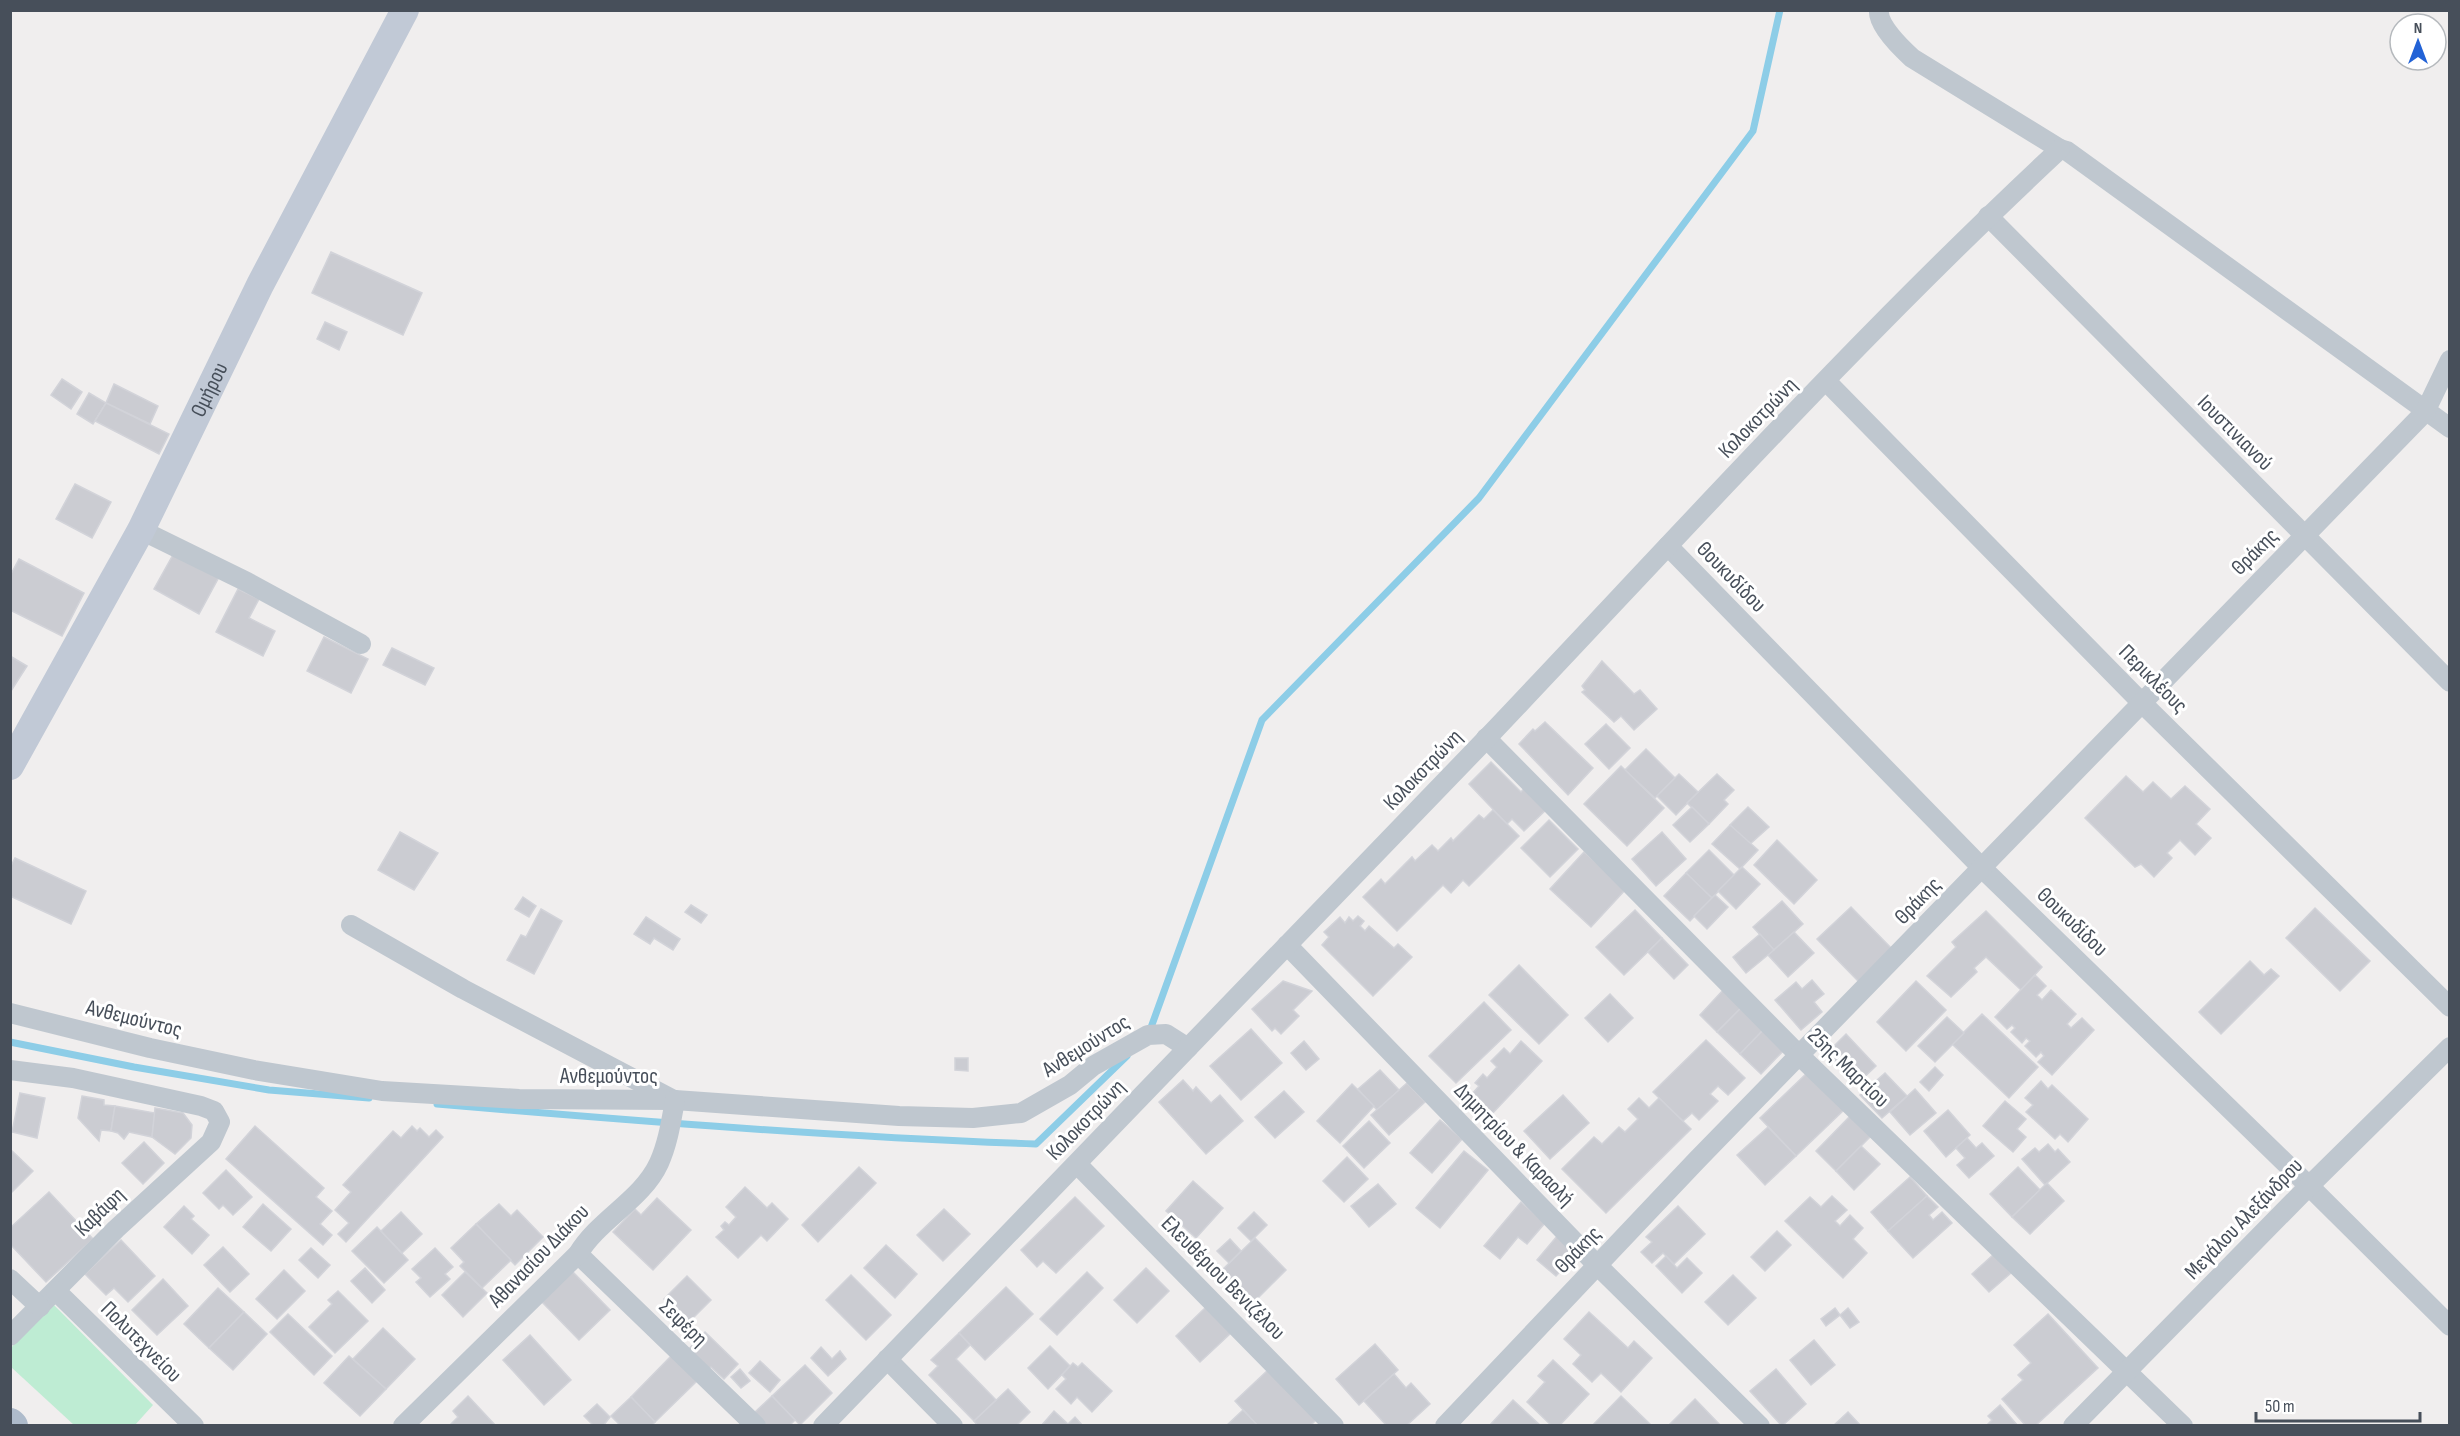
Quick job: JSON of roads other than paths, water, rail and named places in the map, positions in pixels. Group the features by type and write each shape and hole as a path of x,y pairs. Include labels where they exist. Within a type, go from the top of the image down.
{"street":[{"name":"Ομήρου","path":"10,766 141,530 260,285 405,10"},
{"path":"1879,10 1878,16 1896,43 1912,58 2060,149 2067,151 2450,428"},
{"name":"Κολοκοτρώνη","path":"823,1425 1077,1164 1826,381 1988,216 2060,149"},
{"name":"Ιουστινιανού","path":"1988,216 2450,682"},
{"name":"Θράκης","path":"1445,1425 1597,1265 1983,869 2141,702 2425,412 2450,360"},
{"name":"Περικλέους","path":"1826,381 2141,702 2450,1007"},
{"path":"141,530 247,582 361,644"},
{"name":"Θουκυδίδου","path":"1668,546 1983,869 2450,1326"},
{"name":"25ης Μαρτίου","path":"1486,738 1800,1056 2129,1371 2182,1425"},
{"path":"351,925 463,989 675,1100"},
{"name":"Δημητρίου & Καραολή","path":"1287,945 1597,1265 1760,1425"},
{"name":"Ανθεμούντος","path":"10,1013 242,1068 382,1091 519,1100 675,1100 898,1116 973,1118 1021,1113 1071,1085 1093,1066 1148,1035 1166,1034 1188,1048"},
{"name":"Μεγάλου Αλεξάνδρου","path":"2073,1425 2450,1047"},
{"name":"Καβάφη","path":"10,1070 73,1078 201,1106 214,1112 220,1122 211,1142 116,1229 10,1335"},
{"name":"Αθανασίου Διάκου","path":"403,1425 578,1254 587,1238 642,1187 658,1165 668,1139 675,1100"},
{"name":"Ελευθέριου Βενιζέλου","path":"1077,1164 1334,1425"},
{"name":"Σεφέρη","path":"578,1254 756,1425"},
{"path":"10,1279 40,1307"},
{"name":"Πολυτεχνείου","path":"56,1291 194,1425"},
{"path":"887,1359 953,1425"}],"waterway":[{"path":"1149,1033 1262,720 1479,498 1753,131 1780,10"},
{"path":"10,1042 134,1067 269,1090 369,1098"},
{"path":"437,1104 811,1133 1036,1144 1127,1056"}]}
